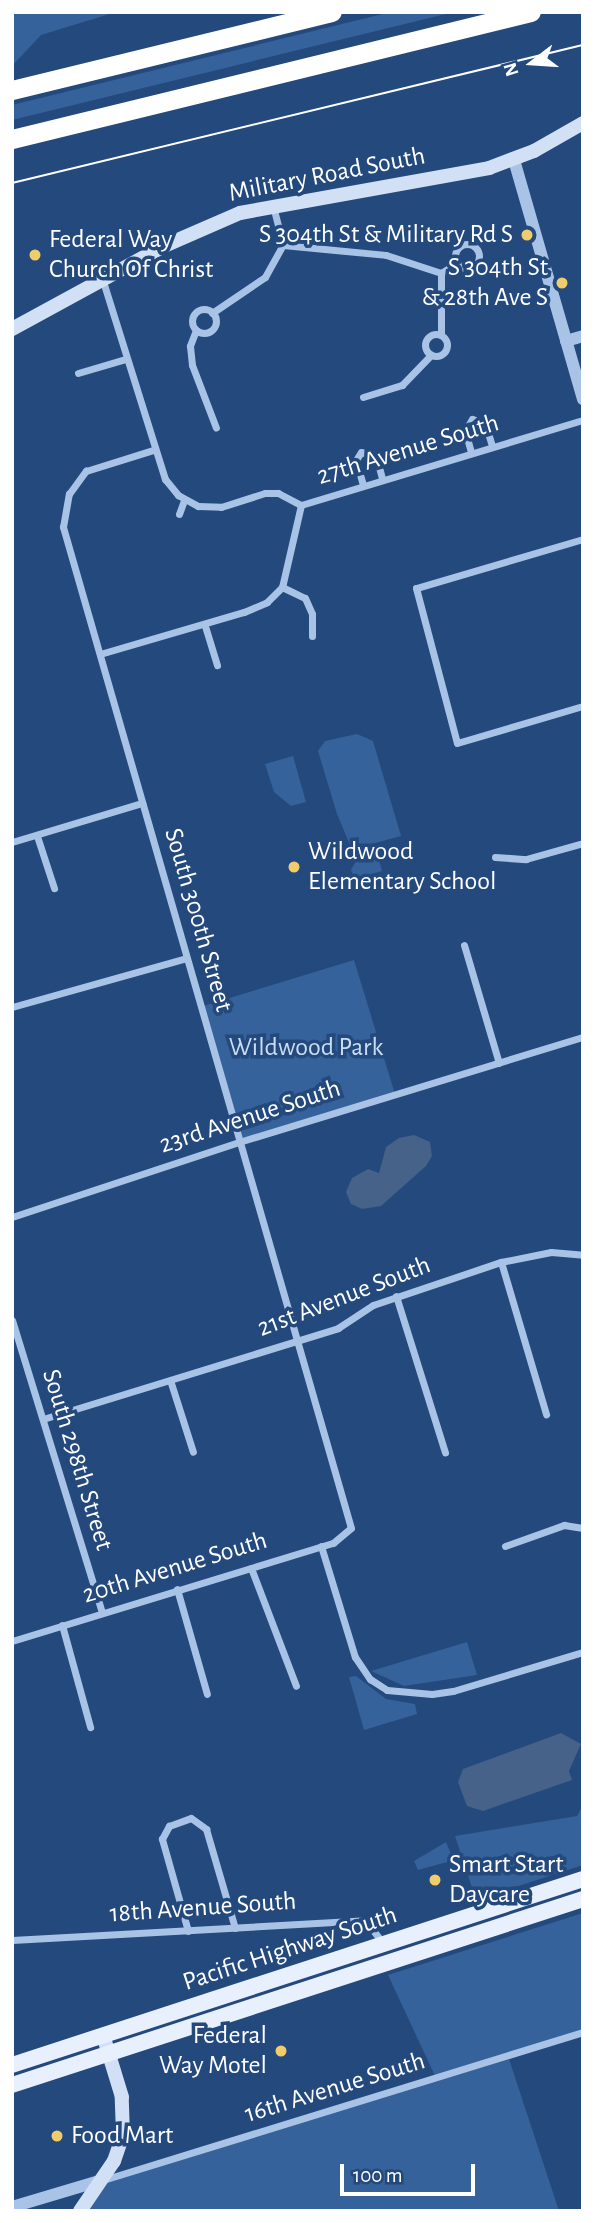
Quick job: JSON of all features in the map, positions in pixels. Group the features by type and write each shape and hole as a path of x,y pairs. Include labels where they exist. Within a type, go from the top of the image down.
{"highway":[{"path":"12,90 332,12"},
{"path":"12,139 531,12"}],"main road":[{"name":"Military Road South","path":"12,329 102,278 197,230 273,205 469,173 514,160 583,123"},
{"name":"Pacific Highway South","path":"12,2065 583,1879"},
{"name":"Pacific Highway South","path":"12,2085 583,1899"},
{"path":"313,1987 337,1969 377,1956 383,1944"},
{"path":"80,2211 117,2155 124,2123 122,2096 103,2035"}],"street":[{"path":"514,160 583,399"},
{"path":"216,428 192,365 190,346 196,330 194,315 201,310 212,313 265,277 283,245 273,205"},
{"path":"283,245 386,255 441,273"},
{"path":"441,273 457,262"},
{"path":"363,397 401,384 430,355 445,352 447,344 441,335 441,273"},
{"path":"102,278 153,450 165,479 184,500 180,514"},
{"path":"196,330 212,330 212,313"},
{"path":"430,355 426,340 441,335"},
{"path":"566,341 583,336"},
{"path":"78,373 126,359"},
{"path":"471,452 466,431 471,419 485,423 492,446"},
{"name":"27th Avenue South","path":"184,500 214,508 278,493 301,505 583,419"},
{"name":"South 300th Street","path":"153,450 97,465 78,479 65,505 64,527 239,1142 352,1519 349,1534"},
{"path":"362,485 356,460 361,453 376,456 383,478"},
{"path":"100,654 205,626 262,605 282,587 301,505"},
{"path":"583,539 416,588 457,743 583,706"},
{"path":"282,587 305,598 312,614 312,636"},
{"path":"205,626 217,665"},
{"path":"12,842 142,803"},
{"path":"37,836 54,888"},
{"path":"495,857 522,859 583,842"},
{"path":"464,945 499,1063"},
{"path":"12,1007 186,958"},
{"name":"23rd Avenue South","path":"12,1217 239,1142 583,1037"},
{"name":"21st Avenue South","path":"43,1419 172,1383 300,1340 351,1322 373,1305 396,1296 501,1262 551,1252 583,1255"},
{"path":"501,1262 546,1414"},
{"path":"396,1296 445,1452"},
{"name":"South 298th Street","path":"12,1320 102,1612"},
{"path":"12,1353 21,1351"},
{"path":"172,1383 193,1452"},
{"path":"505,1546 564,1525 583,1528"},
{"name":"20th Avenue South","path":"12,1641 321,1546 349,1534"},
{"path":"321,1546 355,1657 370,1679 387,1690 453,1691 583,1651"},
{"path":"251,1568 296,1686"},
{"path":"177,1589 207,1694"},
{"path":"62,1625 90,1727"},
{"path":"188,1931 162,1839 169,1826 191,1818 206,1829 234,1928"},
{"name":"18th Avenue South","path":"12,1940 365,1920 383,1944"},
{"name":"16th Avenue South","path":"99,2181 583,2032"},
{"path":"12,2207 99,2181"}],"green space":[{"path":"12,12 116,12 41,35 12,66"},
{"path":"391,12 454,12 12,120 12,105"},
{"path":"357,734 373,741 401,836 357,848 350,845 337,814 318,751 325,741"},
{"path":"293,756 306,802 291,806 274,792 265,764"},
{"path":"370,855 379,860 382,871 354,879 351,870 357,859"},
{"name":"Wildwood Park","path":"354,960 395,1093 242,1140 201,1007"},
{"path":"467,1642 477,1675 404,1686 371,1671"},
{"path":"356,1676 386,1699 415,1704 417,1714 364,1730 349,1677"},
{"path":"583,1805 583,1865 476,1900 455,1836 577,1816"},
{"path":"446,1842 452,1856 447,1862 418,1870 414,1861"},
{"path":"583,1913 583,2032 508,2056 559,2211 80,2211 99,2181 436,2078 388,1975"}],"shaded area":[{"path":"414,1135 430,1142 432,1156 426,1166 381,1206 362,1209 351,1204 346,1192 352,1178 368,1169 379,1173 386,1147 399,1138"},
{"path":"561,1733 581,1744 569,1771 572,1780 483,1811 467,1806 458,1782 463,1769"}],"tram line":[{"path":"12,183 583,45"}],"place":[{"name":"S 304th St & Military Rd S","path":"527,235"},
{"name":"Federal Way Church Of Christ","path":"35,255"},
{"name":"S 304th St & 28th Ave S","path":"562,283"},
{"name":"Wildwood Elementary School","path":"294,867"},
{"name":"Smart Start Daycare","path":"435,1880"},
{"name":"Federal Way Motel","path":"281,2051"},
{"name":"Food Mart","path":"57,2136"}]}
